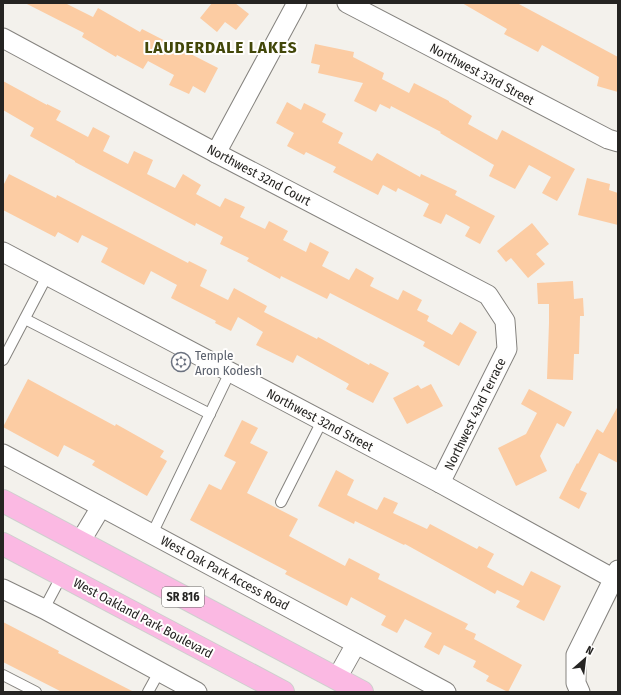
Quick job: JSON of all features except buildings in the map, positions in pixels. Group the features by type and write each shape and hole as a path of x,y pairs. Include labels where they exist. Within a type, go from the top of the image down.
{"main road":[{"name":"SR 816","path":"3,502 362,692"},
{"name":"West Oakland Park Boulevard","path":"3,544 283,692"}],"street":[{"path":"216,153 297,3"},
{"name":"Northwest 33rd Street","path":"347,3 608,139 618,142"},
{"name":"Northwest 32nd Court","path":"3,38 216,153 488,295 505,321"},
{"name":"Northwest 32nd Street","path":"3,252 440,483 616,574"},
{"name":"Northwest 43rd Terrace","path":"440,483 507,349 505,321"},
{"name":"West Oak Park Access Road","path":"3,454 446,692"},
{"path":"80,542 101,507"},
{"path":"580,692 576,683 576,655 616,574"},
{"path":"3,589 44,609 197,692"},
{"path":"337,678 356,644"}],"lane":[{"path":"3,360 47,276"},
{"path":"25,319 210,414"},
{"path":"152,534 230,372"},
{"path":"281,502 322,421"},
{"path":"44,609 62,575"},
{"path":"148,692 159,672"},
{"path":"3,674 36,692"}],"place":[{"name":"Temple Aron Kodesh","path":"181,362"}],"district":[{"name":"LAUDERDALE LAKES","path":"221,47"}]}
